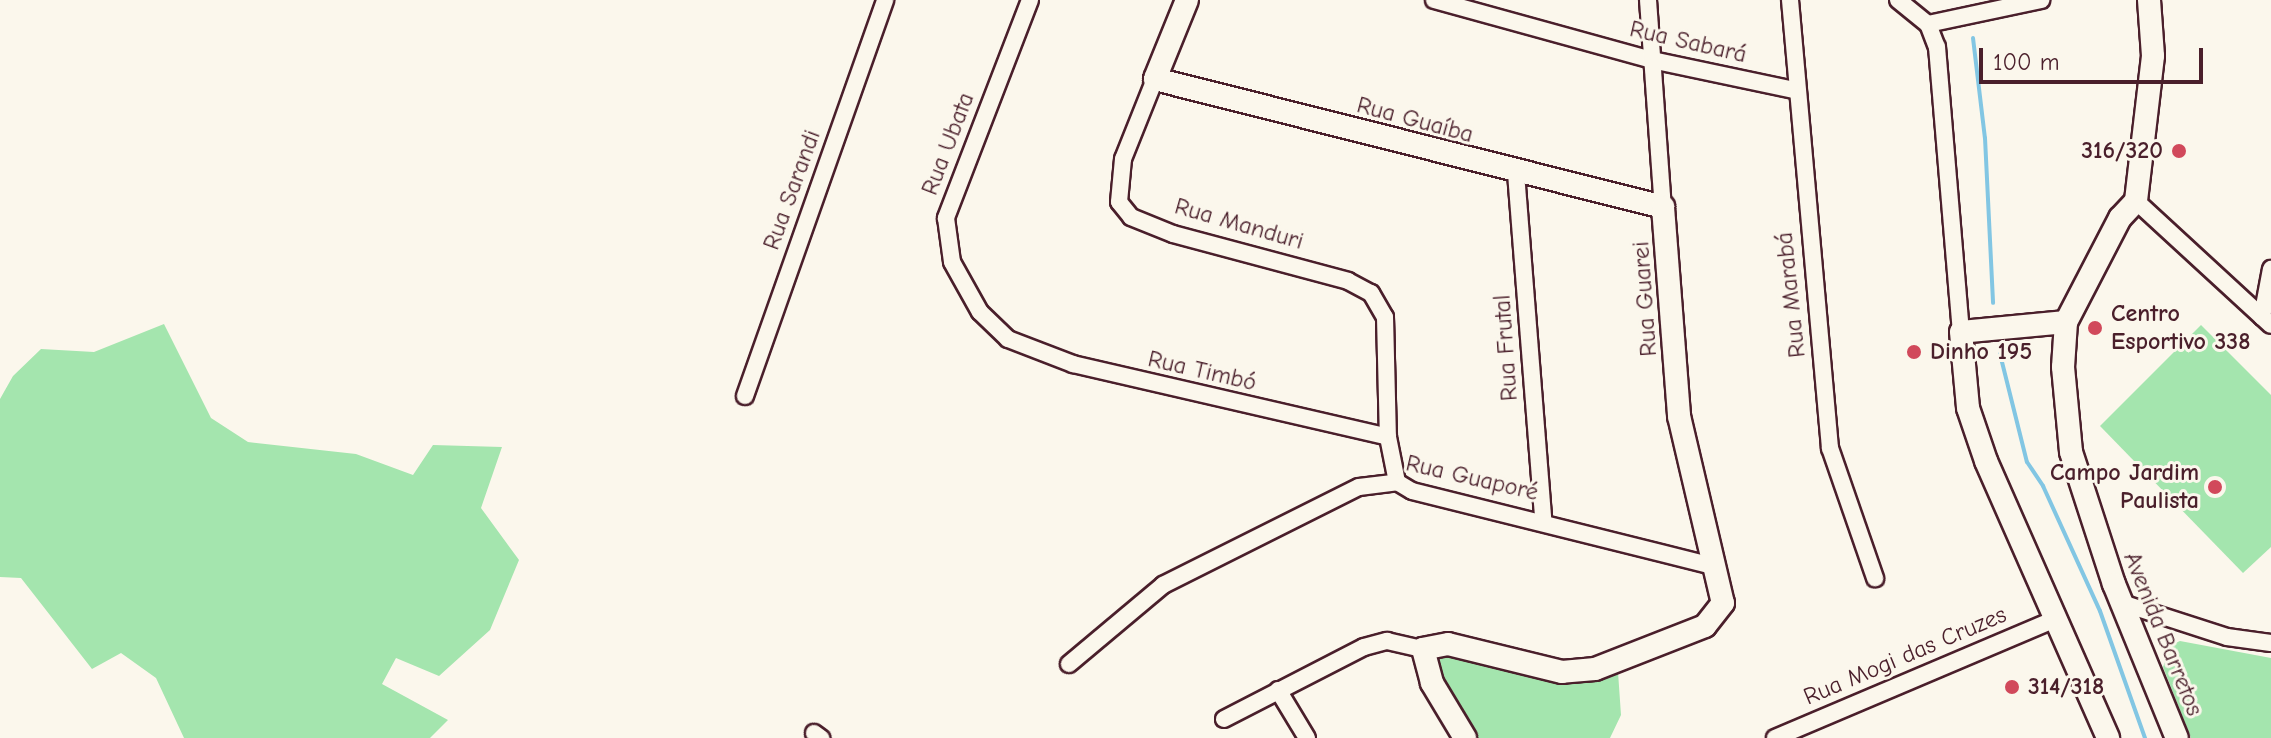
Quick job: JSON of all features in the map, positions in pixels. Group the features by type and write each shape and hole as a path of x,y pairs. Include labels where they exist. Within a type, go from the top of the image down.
{"street":[{"name":"Rua Sarandi","path":"745,396 885,0"},
{"name":"Rua Ubata","path":"1008,339 964,289 952,262 946,218 1030,0"},
{"name":"Rua Manduri","path":"1187,0 1123,159 1119,202 1131,217 1173,234 1348,281 1371,293 1385,317 1388,437 1397,482"},
{"name":"Rua Sabará","path":"1434,0 1652,60 1794,90"},
{"name":"Rua Guarei","path":"1423,649 1448,644 1562,672 1595,669 1705,626 1719,614 1723,589 1688,471 1679,416 1648,0"},
{"name":"Rua Marabá","path":"1790,0 1794,90 1830,448 1875,578"},
{"path":"1898,0 1928,24 1937,47 1961,332 1975,433 2108,738"},
{"path":"1928,24 1981,9 2041,0"},
{"name":"Avenida Barretos","path":"2149,0 2153,56 2136,201 2120,218 2066,322 2066,430 2122,603 2177,738"},
{"name":"Rua Guaíba","path":"1155,79 1516,173 1663,207"},
{"name":"Rua Frutal","path":"1516,173 1543,519"},
{"path":"2136,201 2266,321"},
{"path":"2266,321 2271,269"},
{"path":"1961,332 2066,322"},
{"name":"Rua Timbó","path":"1008,339 1147,384 1388,437"},
{"name":"Rua Guaporé","path":"1069,664 1163,585 1310,508 1359,487 1397,482 1412,491 1543,519 1717,567"},
{"path":"2122,603 2227,637 2271,643"},
{"name":"Rua Mogi das Cruzes","path":"1775,738 2055,619"},
{"path":"1224,719 1364,647 1387,641 1423,649 1432,683 1465,738"},
{"path":"1278,690 1307,738"}],"green space":[{"path":"164,324 211,418 248,442 356,454 413,475 433,445 502,447 481,508 519,560 490,630 439,676 396,658 382,684 448,720 430,738 184,738 156,678 121,653 92,669 21,578 0,577 0,399 13,376 41,349 94,352"},
{"name":"Campo Jardim Paulista","path":"2201,325 2271,395 2271,547 2243,573 2100,426"},
{"path":"2180,641 2271,658 2271,738 2191,738 2163,667 2171,645"},
{"path":"1442,651 1500,670 1560,682 1618,672 1621,715 1610,738 1475,738 1433,657"}],"waterway":[{"path":"1973,38 1985,138 1993,303"},
{"path":"2000,354 2027,462 2043,486 2100,611 2145,738"}],"place":[{"name":"316/320","path":"2179,151"},
{"name":"Centro Esportivo 338","path":"2095,328"},
{"name":"Dinho 195","path":"1914,352"},
{"name":"Campo Jardim Paulista","path":"2215,487"},
{"name":"314/318","path":"2012,687"}]}
